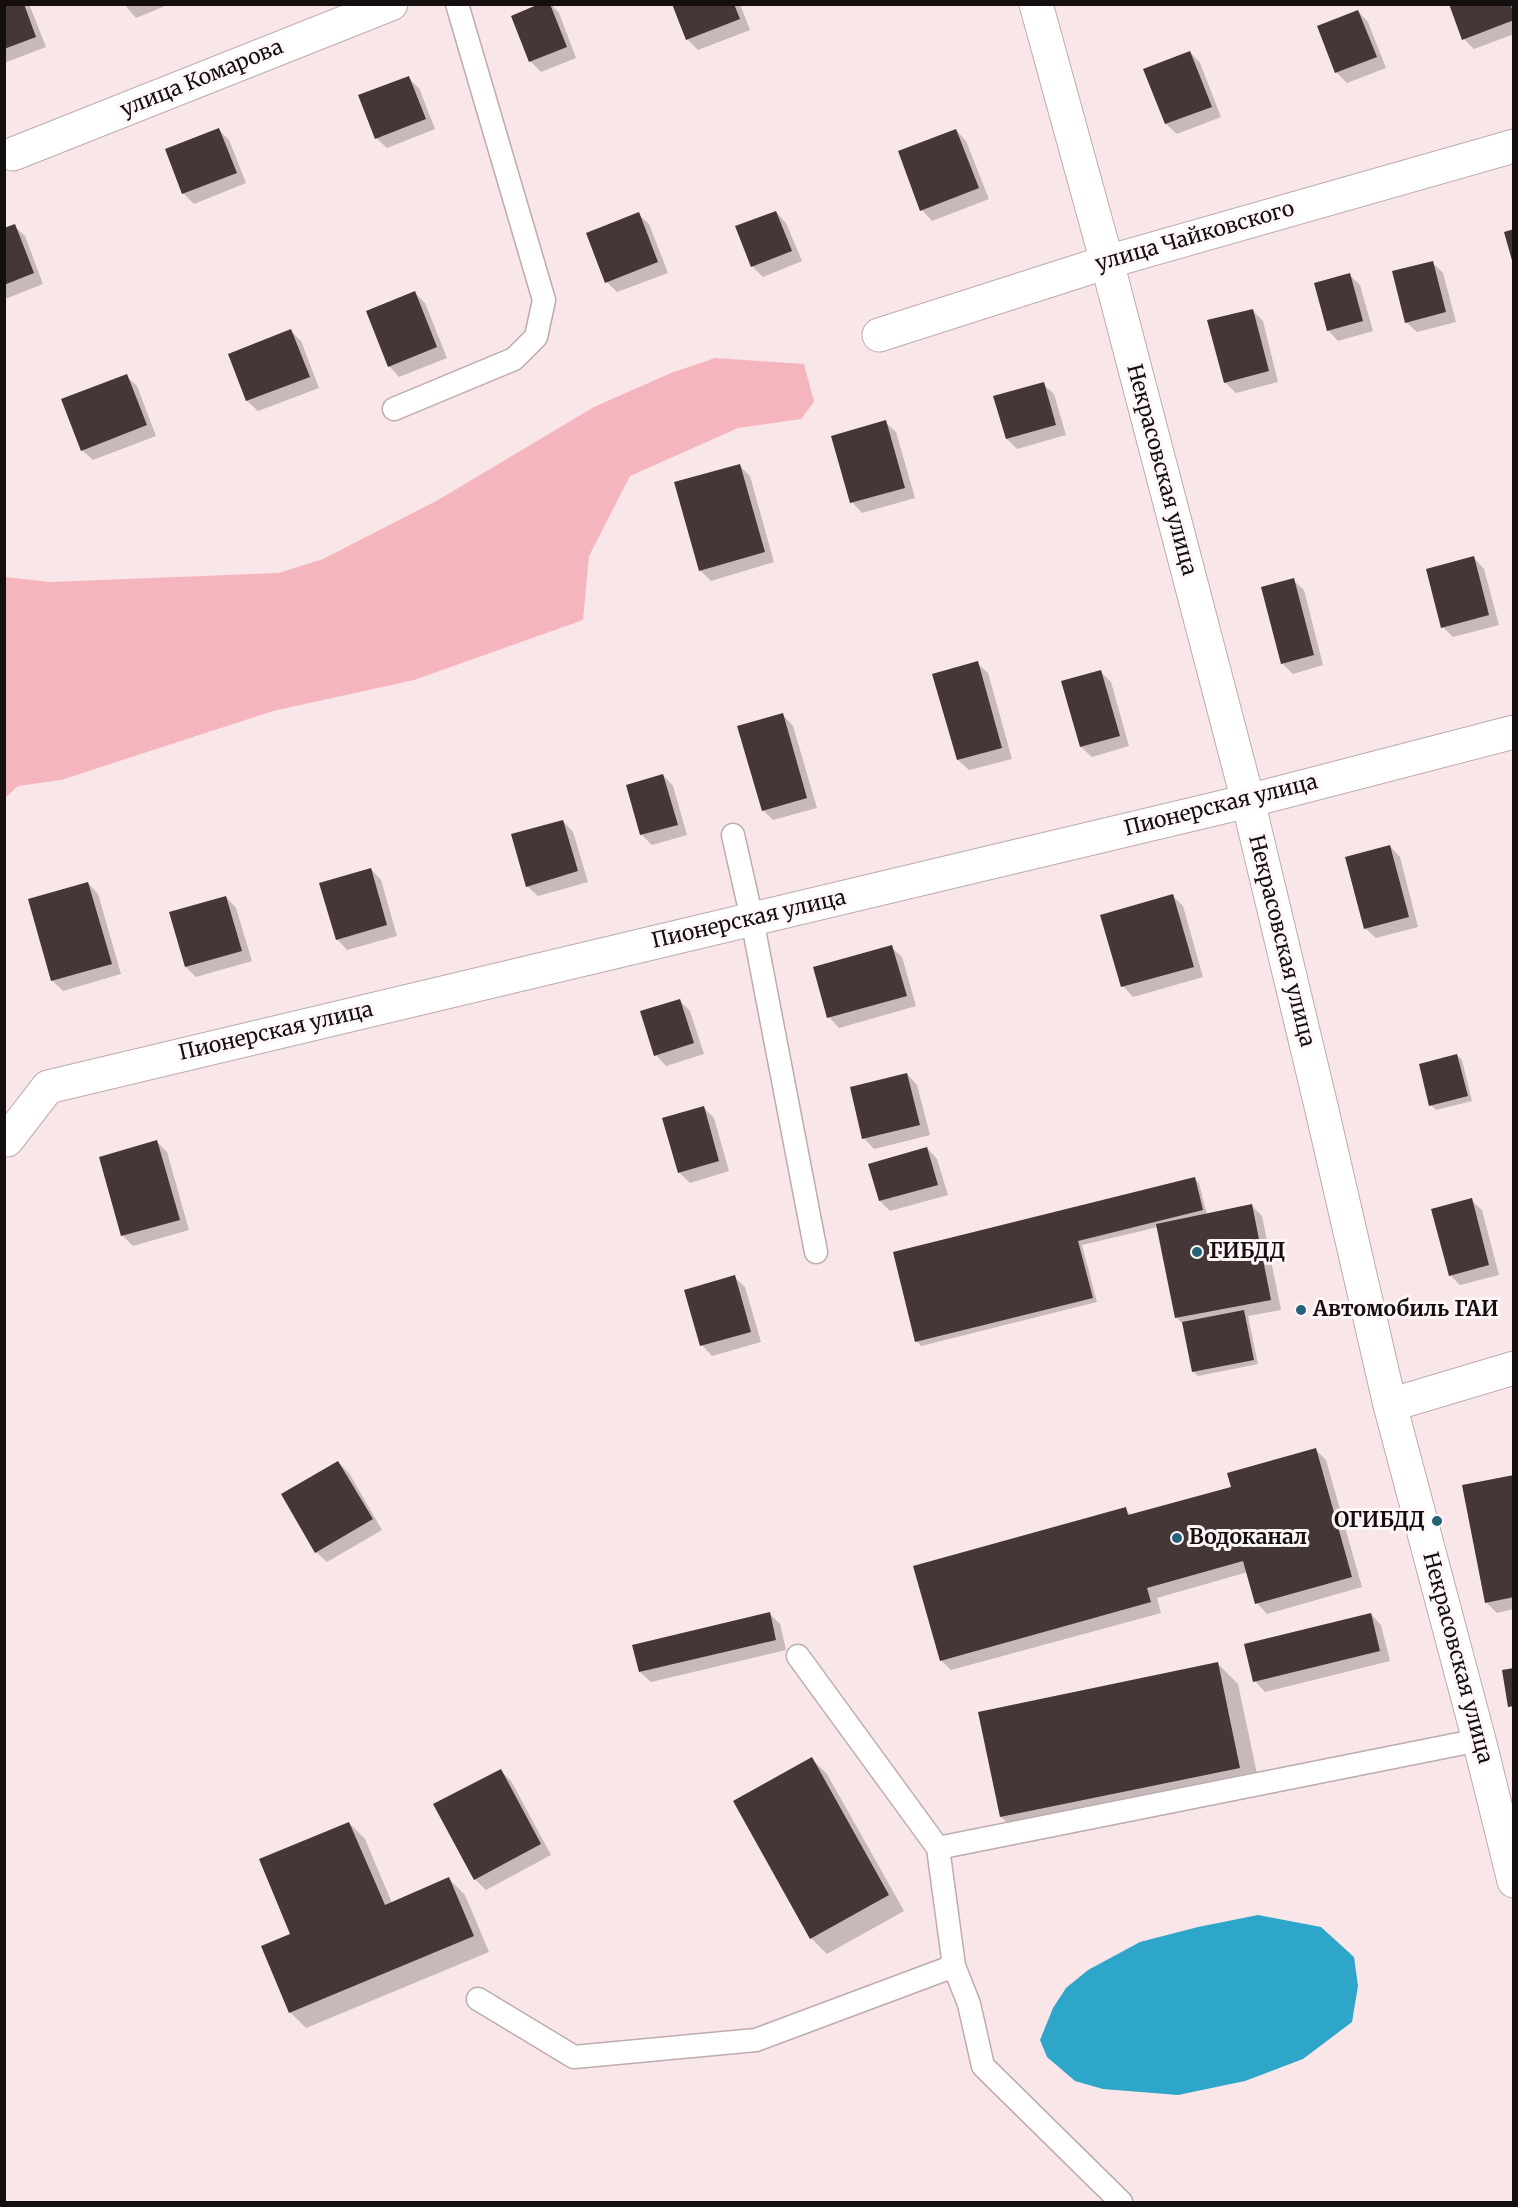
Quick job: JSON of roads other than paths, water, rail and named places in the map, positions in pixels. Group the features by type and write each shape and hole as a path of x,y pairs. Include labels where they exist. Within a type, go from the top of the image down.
{"street":[{"name":"улица Комарова","path":"14,154 390,4"},
{"name":"Некрасовская улица","path":"1036,4 1107,262 1248,801 1390,1405 1514,1881"},
{"name":"улица Чайковского","path":"879,335 1107,262 1514,146"},
{"name":"Пионерская улица","path":"7,1140 48,1087 1248,801 1514,732"},
{"path":"1390,1405 1514,1368"}],"lane":[{"path":"394,409 514,359 536,337 544,300 457,4"},
{"path":"733,835 752,919 816,1252"},
{"path":"798,1656 938,1848 954,1966 969,2004 983,2066 1121,2202"},
{"path":"938,1848 1479,1740"},
{"path":"478,1999 574,2057 756,2040 954,1966"}],"water":[{"path":"1258,1915 1321,1927 1354,1957 1358,1986 1352,2022 1303,2059 1245,2081 1178,2095 1103,2089 1075,2081 1047,2057 1040,2040 1053,2008 1066,1988 1088,1970 1140,1942"}],"place":[{"name":"ГИБДД","path":"1197,1252"},
{"name":"Автомобиль ГАИ","path":"1301,1310"},
{"name":"ОГИБДД","path":"1437,1521"},
{"name":"Водоканал","path":"1177,1538"}]}
